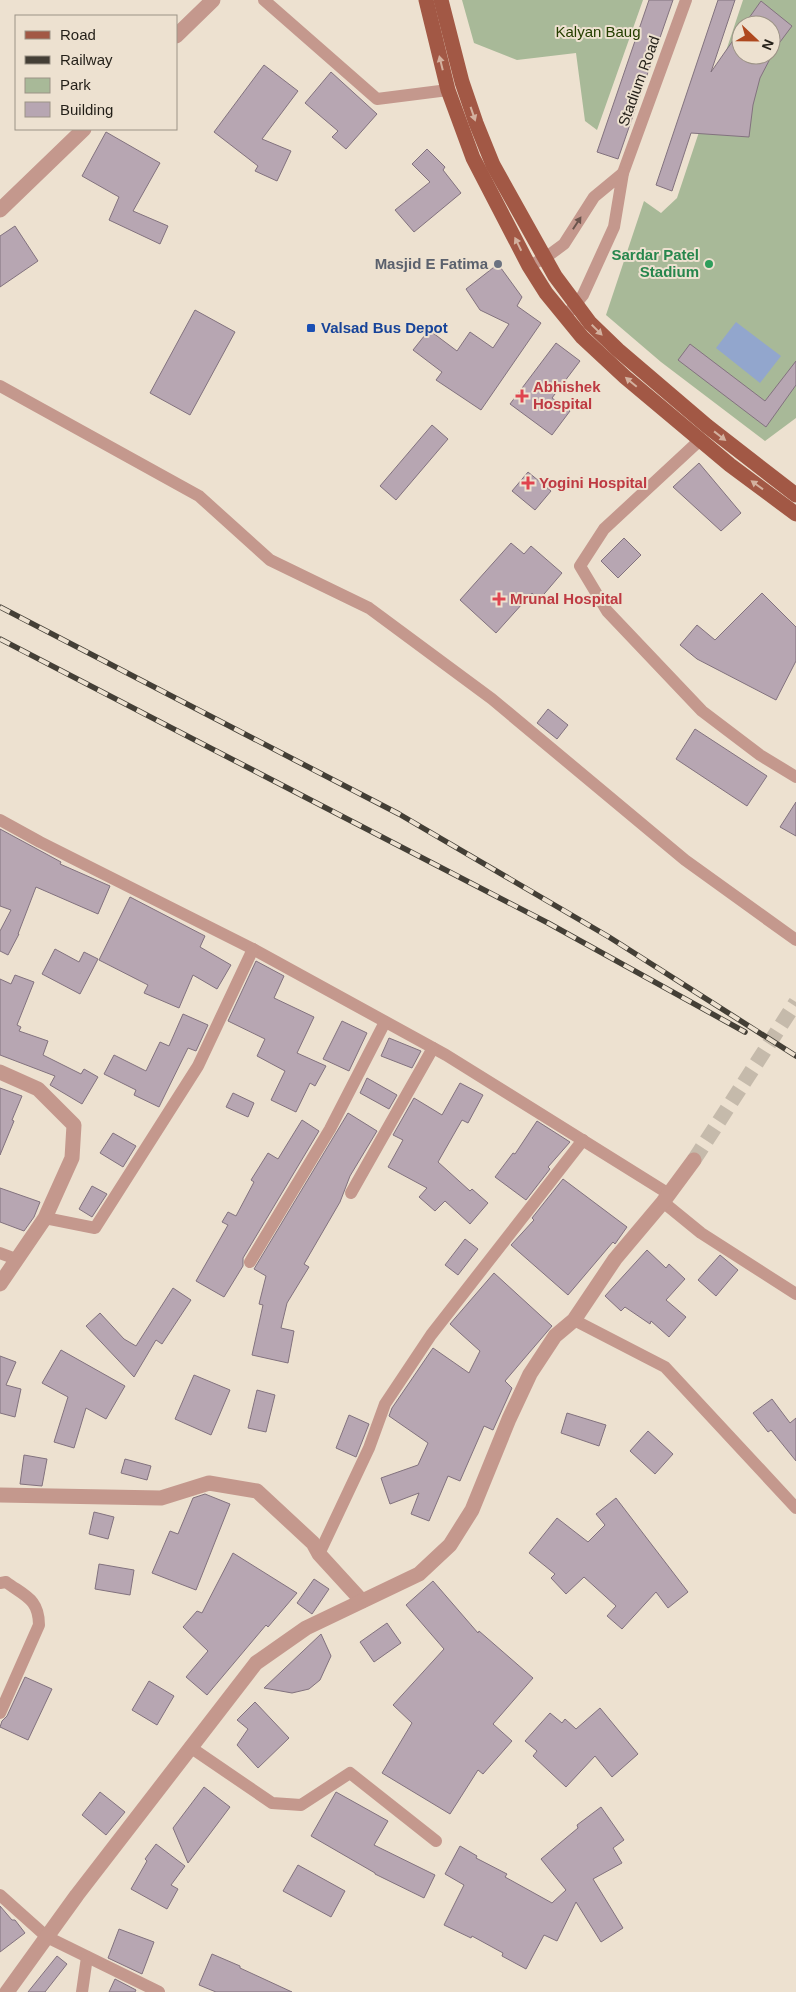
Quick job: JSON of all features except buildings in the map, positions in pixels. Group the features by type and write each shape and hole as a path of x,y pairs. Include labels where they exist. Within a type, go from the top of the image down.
{"main road":[{"path":"426,0 448,90 473,158 529,266 546,293 582,337 599,353 730,465 796,514"},
{"path":"441,0 462,82 476,123 493,164 555,276 590,322 634,364 707,426 796,495"}],"street":[{"path":"178,34 212,0"},
{"path":"264,0 378,99 448,90"},
{"name":"Stadium Road","path":"566,317 582,295 614,227 623,173 686,0"},
{"path":"0,210 83,130"},
{"path":"529,266 545,258 564,244 594,197 623,173"},
{"path":"0,386 199,496 270,560 369,608 492,699 685,860 796,940"},
{"path":"700,440 604,528 580,566 607,611 702,711 760,755 796,777"},
{"path":"0,820 253,949 433,1048 583,1140 666,1198 701,1233 796,1294"},
{"path":"45,1218 95,1228 198,1066 253,949"},
{"path":"250,1262 330,1129 385,1022"},
{"path":"351,1193 433,1048"},
{"path":"0,1072 38,1089 74,1125 72,1158 45,1218 0,1284"},
{"path":"319,1554 369,1448 385,1404 432,1335 583,1140"},
{"path":"7,1992 190,1747 256,1663 306,1628 419,1574 450,1545 472,1510 509,1419 530,1374 554,1336 574,1320 615,1259 666,1198 694,1160"},
{"path":"0,1253 16,1259"},
{"path":"574,1320 665,1367 796,1508"},
{"path":"0,1495 161,1498 209,1483 257,1491 313,1543 319,1554 362,1601"},
{"path":"0,1583 6,1582 35,1604 39,1612 39,1625 0,1714"},
{"path":"190,1747 272,1803 301,1805 350,1773 436,1841"},
{"path":"0,1895 47,1937 159,1992"},
{"path":"82,1992 87,1957"}],"green space":[{"name":"Kalyan Baug","path":"462,0 643,0 597,130 585,121 576,53 517,60 474,43"},
{"name":"Sardar Patel Stadium","path":"743,0 796,0 796,418 765,441 661,362 606,315 644,201 661,213 677,198 731,36 731,65 781,65 781,15 738,15"}],"water":[{"path":"736,322 781,356 760,383 716,348"}],"tunnel":[{"path":"694,1160 796,1002"}],"railway":[{"path":"0,607 399,814 609,937 796,1056"},
{"path":"0,639 548,923 745,1032"}],"place":[{"name":"Masjid E Fatima","path":"498,264"},
{"name":"Sardar Patel Stadium","path":"709,264"},
{"name":"Valsad Bus Depot","path":"311,328"},
{"name":"Abhishek Hospital","path":"522,396"},
{"name":"Yogini Hospital","path":"528,483"},
{"name":"Mrunal Hospital","path":"499,599"}]}
